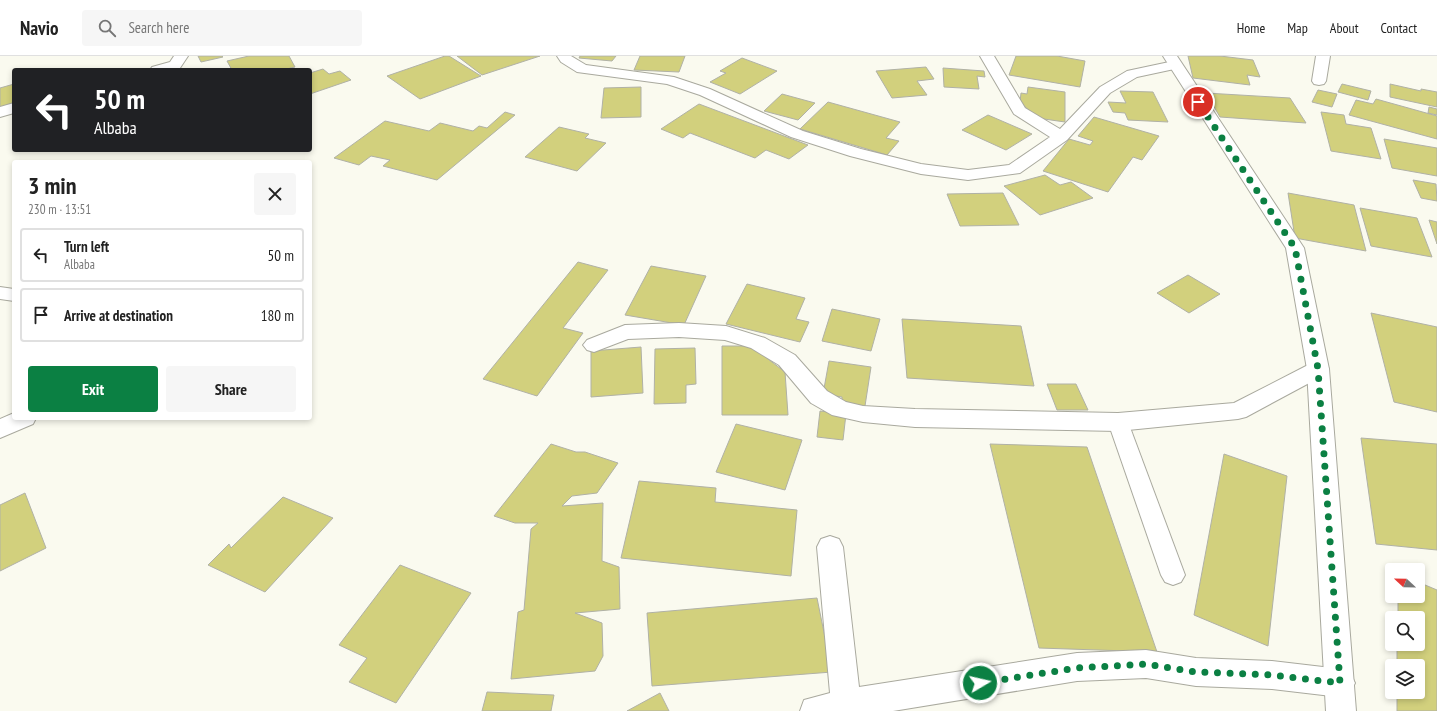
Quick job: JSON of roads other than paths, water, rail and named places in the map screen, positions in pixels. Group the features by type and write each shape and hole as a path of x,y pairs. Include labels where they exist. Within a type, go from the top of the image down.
{"street":[{"path":"164,68 175,65 181,56"},
{"path":"564,56 566,59 582,69 669,80 705,92 797,134 856,153 921,169 968,175 1014,169 1060,138 1105,90 1132,74 1172,60 1295,248 1318,369 1340,683 1340,711"},
{"path":"987,56 1020,112 1060,138"},
{"path":"1319,81 1324,56"},
{"path":"0,112 12,109"},
{"path":"0,293 12,295"},
{"path":"594,345 624,332 679,330 726,333 758,343 787,360 819,397 840,409 863,414 915,418 1118,422 1238,410 1318,369"},
{"path":"0,429 20,420"},
{"path":"830,547 846,704"},
{"path":"815,711 846,704 1077,668 1146,664 1196,672 1272,675 1340,683"}],"lane":[{"path":"1118,422 1173,575"}]}
